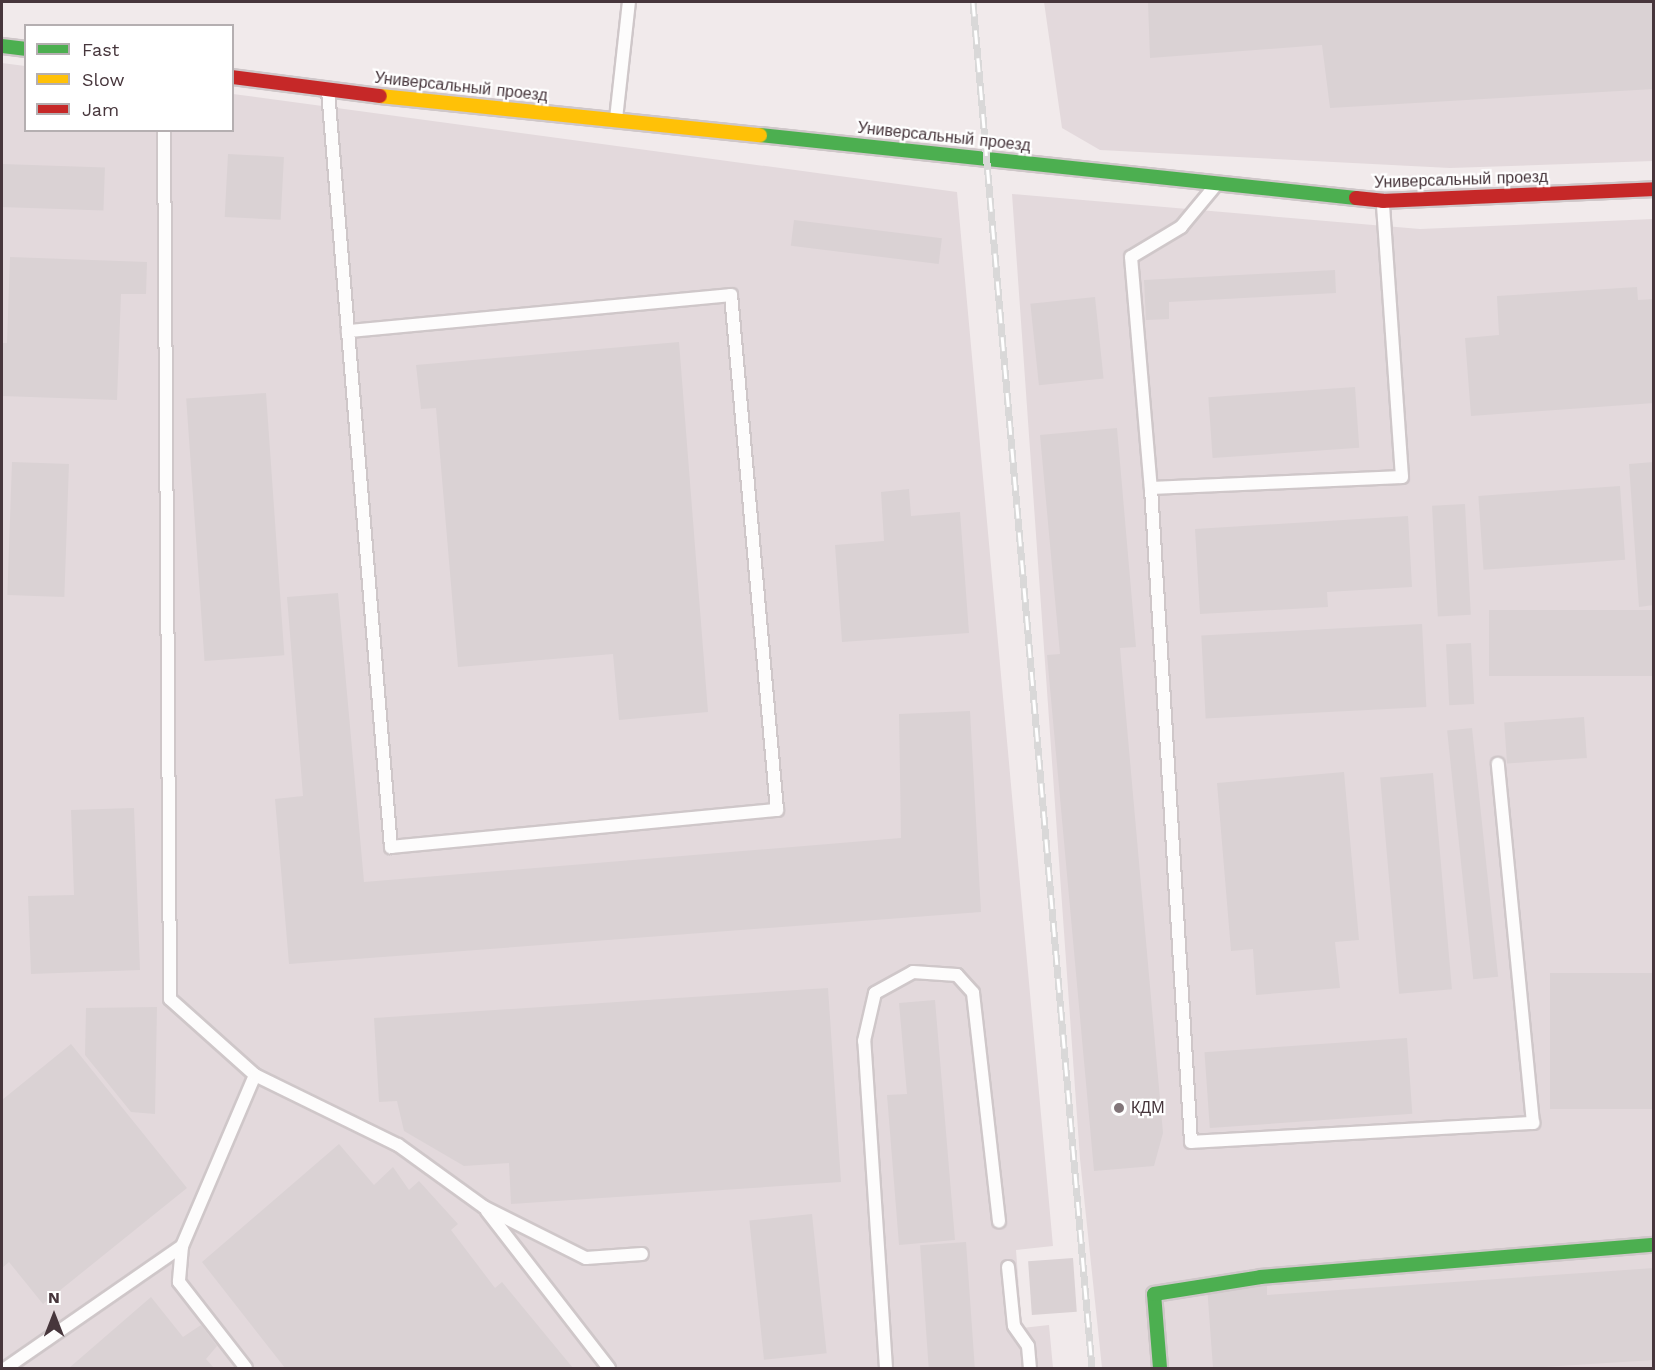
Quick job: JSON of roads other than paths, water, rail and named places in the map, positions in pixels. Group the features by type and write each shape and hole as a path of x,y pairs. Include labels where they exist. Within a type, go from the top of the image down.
{"street":[{"path":"2,46 24,49"},
{"name":"Универсальный проезд","path":"234,77 327,90 1383,201 1653,189"},
{"path":"1160,1368 1154,1294 1262,1276 1653,1245"}],"lane":[{"path":"616,119 629,2"},
{"path":"327,90 391,847 777,810 731,295 348,331"},
{"path":"164,132 170,999 255,1075 399,1145 484,1207 586,1258 642,1254"},
{"path":"1218,183 1181,227 1131,257 1151,488 1191,1142 1533,1123 1498,764"},
{"path":"1151,488 1402,477 1383,201"},
{"path":"886,1368 864,1041 874,993 913,972 957,975 973,993 999,1222"},
{"path":"246,1368 179,1282 182,1246 255,1075"},
{"path":"484,1207 609,1368"},
{"path":"6,1368 182,1246"},
{"path":"1008,1267 1014,1326 1028,1346 1030,1368"}],"railway":[{"path":"973,2 1092,1368"}],"place":[{"name":"КДМ","path":"1119,1108"}]}
